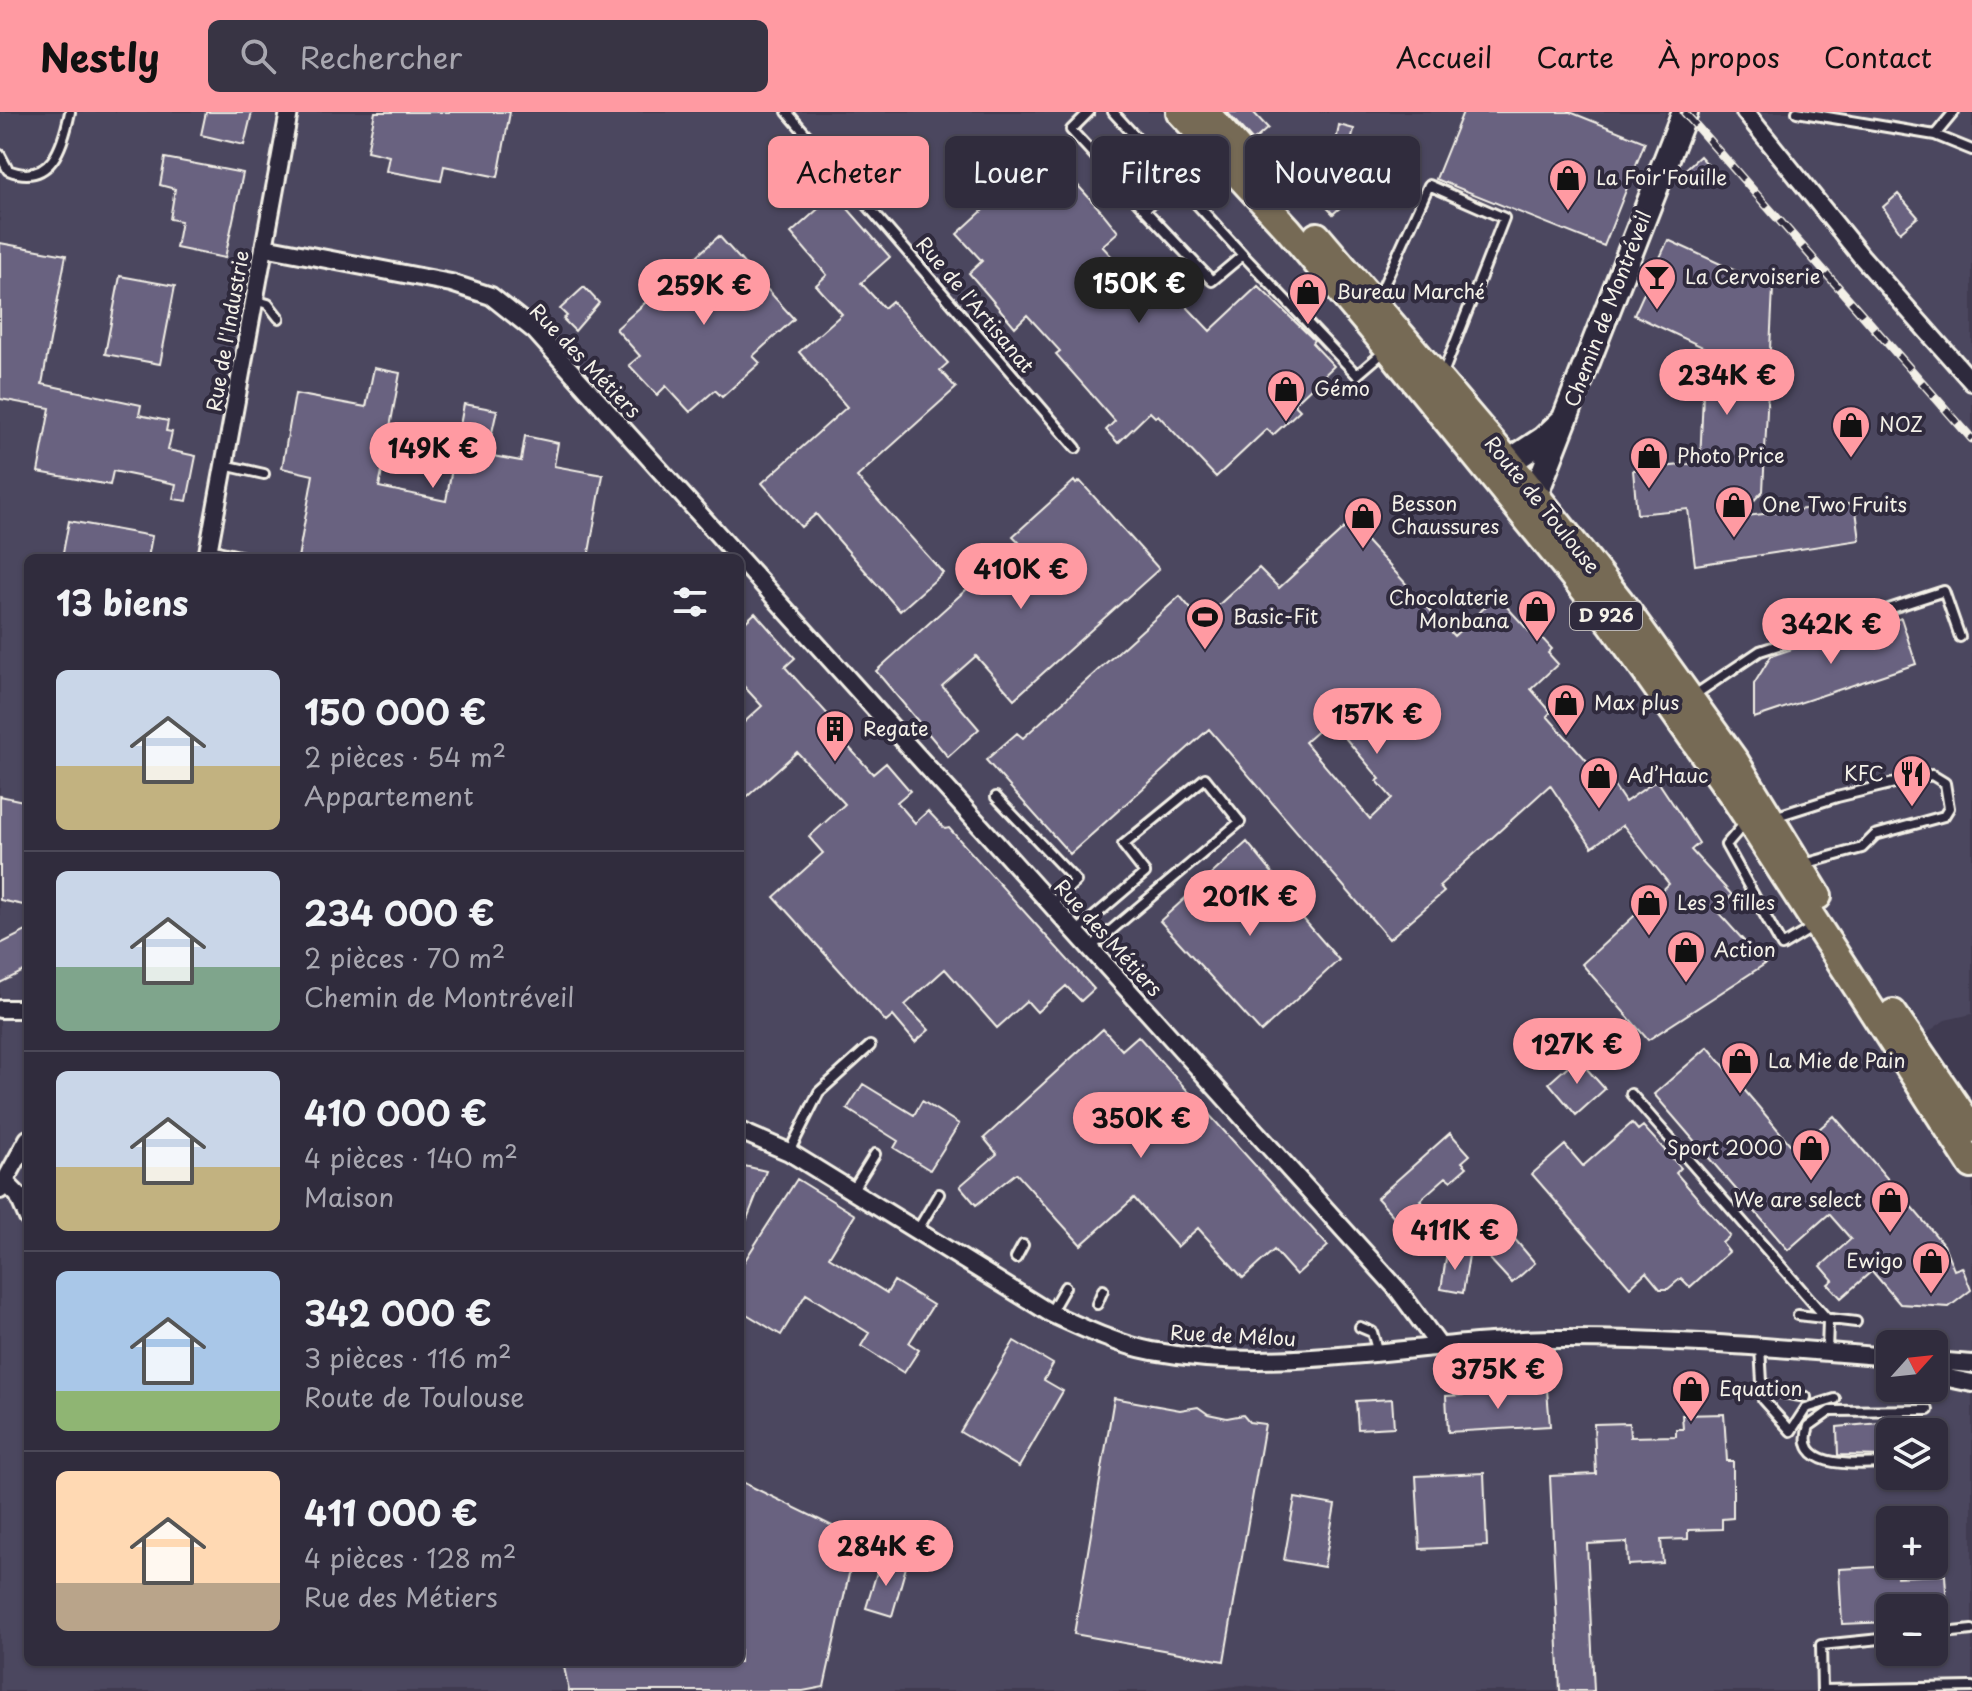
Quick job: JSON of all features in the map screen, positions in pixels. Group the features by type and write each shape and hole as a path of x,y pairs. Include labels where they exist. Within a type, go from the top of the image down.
{"main road":[{"name":"D 926","path":"1180,112 1202,136"},
{"name":"Route de Toulouse","path":"1205,112 1375,303 1509,462 1620,601 1690,699 1759,819 1800,866 1906,1063 1972,1129"},
{"name":"Chemin de Montréveil","path":"1535,495 1685,112"},
{"name":"D 926","path":"1229,167 1388,348 1612,624 1759,819 1816,926 1972,1165"},
{"name":"Chemin de Montréveil","path":"1509,462 1544,439 1567,417"}],"street":[{"name":"Rue de l'Industrie","path":"207,554 289,112"},
{"path":"1745,112 1861,256 1972,382"},
{"name":"Rue des Métiers","path":"264,247 451,283 491,296 535,331 736,554"},
{"name":"Rue des Métiers","path":"744,562 1399,1291 1440,1347"},
{"path":"0,1009 24,1009"},
{"name":"Rue de Mélou","path":"744,1133 789,1152 1050,1313 1090,1331 1151,1351 1264,1362 1551,1339 1712,1342 1876,1356"},
{"path":"24,1146 2,1186 18,1195 24,1209"},
{"name":"Rue de Mélou","path":"1827,1352 1876,1363"},
{"path":"1948,1362 1972,1364"},
{"path":"1948,1378 1972,1383"}],"lane":[{"path":"0,155 8,170 22,176 43,171 53,164 64,140 70,112"},
{"name":"Rue de l'Artisanat","path":"787,112 1076,448"},
{"path":"1089,112 1071,130 1212,281 1243,255"},
{"path":"1113,112 1136,136"},
{"path":"1797,112 1935,135 1972,150"},
{"path":"1935,135 1954,112"},
{"path":"1375,303 1429,185 1504,218 1440,381"},
{"path":"1202,208 1357,375 1388,348"},
{"path":"254,300 268,304 279,318"},
{"path":"224,465 264,474"},
{"path":"1690,699 1760,651 1944,591 1960,637"},
{"path":"1800,866 1862,848 1875,835 1944,816 1949,808 1945,783 1932,775 1923,776 1759,819 1726,845 1782,946 1816,926"},
{"path":"1076,932 1145,873 1123,845 1205,778 1240,822 1090,948"},
{"path":"996,797 1076,881 1051,905"},
{"path":"789,1152 819,1092 870,1046"},
{"path":"1631,1094 1828,1320 1827,1352"},
{"path":"852,1191 875,1154"},
{"path":"917,1231 939,1194"},
{"path":"1016,1258 1023,1245"},
{"path":"1050,1313 1065,1287"},
{"path":"1097,1304 1103,1290"},
{"path":"1798,1315 1856,1322"},
{"path":"1360,1327 1372,1332 1378,1354"},
{"path":"1760,1346 1763,1400 1791,1431 1806,1408 1835,1399"},
{"path":"1761,1381 1778,1392 1806,1397"},
{"path":"1876,1463 1831,1463 1808,1442 1809,1426 1830,1411 1928,1410"},
{"path":"1948,1633 1972,1630"},
{"path":"1876,1639 1821,1645 1822,1690 1972,1687"}],"shaded area":[{"path":"0,112 1666,112 1664,117 1688,138 1701,112 1972,112 1972,1014 1945,1020 1923,1036 1972,1106 1972,1691 1297,1691 1242,1685 1200,1691 0,1691"}],"building":[{"path":"206,112 252,112 244,145 201,135"},
{"path":"375,112 510,112 498,177 444,166 441,181 386,171 389,156 367,151"},
{"path":"1227,112 1253,112 1268,128 1259,136 1249,136"},
{"name":"La Foir'Fouille","path":"1463,112 1570,112 1645,142 1604,246 1436,179"},
{"path":"1339,125 1354,129 1352,136 1337,136"},
{"path":"1700,156 1710,167 1690,185 1680,174"},
{"path":"165,158 243,173 225,258 176,248 181,221 170,219 175,189 160,185"},
{"path":"1076,183 1092,201 1092,208 1098,208 1118,232 1102,246 1135,282 1150,268 1210,331 1258,286 1314,340 1312,343 1334,366 1294,404 1300,410 1273,435 1267,429 1216,477 1158,415 1155,417 1150,412 1118,443 1106,430 1115,421 1056,354 1060,351 1027,315 1015,327 969,273 982,261 957,234 985,208 1076,208"},
{"path":"1898,194 1918,217 1900,232 1883,207"},
{"path":"819,208 847,208 890,257 861,283 884,308 892,301 948,363 940,370 956,388 857,477 943,573 900,611 816,514 801,527 762,483 847,407 799,352 842,314 816,285 827,275 791,233"},
{"path":"719,236 794,319 753,356 760,363 722,397 715,390 690,412 666,386 657,395 629,365 640,356 616,329"},
{"path":"1668,240 1773,288 1763,491 1738,517 1855,503 1860,540 1695,565 1688,509 1637,514 1633,470 1700,463 1705,348 1634,315"},
{"path":"0,243 66,255 42,384 141,405 139,415 168,421 166,431 172,432 168,450 196,456 187,501 173,499 176,484 113,471 110,485 38,472 50,408 0,399"},
{"path":"120,276 175,286 160,364 105,354"},
{"path":"584,287 599,303 575,331 563,319 567,316 560,309"},
{"path":"374,368 400,373 379,487 446,501 464,404 497,410 487,455 521,461 525,436 558,443 554,466 603,475 589,554 299,554 313,475 282,468 295,394 366,407"},
{"path":"1074,481 1076,484 1080,481 1159,569 1014,699 976,656 942,686 979,729 948,757 876,671 1019,542 1013,536"},
{"path":"69,521 152,536 149,554 63,554"},
{"path":"1350,523 1454,636 1497,596 1537,640 1541,637 1552,649 1548,653 1558,664 1531,689 1551,712 1547,716 1596,771 1601,766 1625,802 1657,780 1699,843 1691,850 1732,895 1716,910 1765,964 1648,1040 1582,964 1669,884 1623,825 1592,847 1550,785 1439,886 1444,892 1389,939 1209,729 1070,854 986,760 1017,733 1023,738 1180,596 1201,621 1259,568 1279,588","holes":["1330,720 1380,779 1377,781 1392,798 1370,819 1305,742"]},
{"path":"755,613 795,658 785,667 832,719 828,724 873,774 886,763 910,791 897,802 915,823 928,811 945,829 949,828 1094,989 1081,1001 1066,986 1037,1012 1027,1001 997,1028 945,969 905,1005 929,1030 915,1042 893,1016 886,1022 774,897 823,853 809,837 845,804 797,752 744,799 744,722 762,706 744,686 744,623"},
{"path":"1901,618 1916,664 1754,718 1754,684 1771,656 1870,623 1872,629"},
{"path":"0,796 24,801 24,905 0,900"},
{"path":"1247,842 1286,890 1281,893 1339,960 1261,1032 1160,921"},
{"path":"24,932 24,971 0,983 0,944"},
{"path":"1103,1029 1122,1050 1138,1036 1328,1246 1296,1275 1274,1250 1243,1278 1198,1228 1177,1247 1134,1198 1081,1245 1016,1173 976,1205 960,1186 997,1154 984,1138"},
{"path":"1708,1047 1795,1150 1834,1116 1944,1245 1954,1270 1962,1267 1971,1290 1949,1307 1900,1304 1872,1271 1841,1298 1828,1284 1833,1280 1821,1266 1851,1239 1829,1214 1788,1250 1654,1094"},
{"path":"1577,1058 1605,1089 1576,1115 1549,1083"},
{"path":"863,1084 914,1115 922,1101 959,1124 930,1170 894,1148 898,1141 847,1109"},
{"path":"1632,1123 1638,1130 1643,1126 1681,1168 1676,1173 1730,1236 1722,1243 1729,1252 1690,1287 1681,1278 1668,1289 1660,1289 1646,1272 1630,1287 1532,1174 1565,1145 1583,1166"},
{"path":"1450,1133 1470,1155 1462,1162 1467,1167 1451,1181 1446,1177 1420,1200 1440,1223 1418,1243 1377,1198"},
{"path":"744,1166 766,1171 744,1226"},
{"path":"797,1179 855,1215 829,1257 887,1293 894,1281 933,1305 909,1343 919,1350 904,1373 861,1346 869,1333 806,1294 781,1335 744,1312 744,1262"},
{"path":"1513,1237 1535,1263 1512,1283 1489,1258"},
{"path":"1447,1252 1469,1255 1463,1293 1441,1289"},
{"path":"1014,1341 1053,1364 1044,1380 1063,1391 1019,1467 960,1432"},
{"path":"1547,1390 1550,1426 1448,1432 1446,1396"},
{"path":"1114,1398 1180,1410 1198,1407 1208,1414 1227,1418 1243,1415 1249,1422 1265,1424 1224,1661 1074,1634"},
{"path":"1392,1399 1394,1427 1358,1429 1356,1401"},
{"path":"1724,1414 1727,1461 1733,1461 1733,1518 1722,1519 1722,1529 1688,1530 1688,1539 1661,1540 1663,1563 1628,1565 1627,1542 1587,1544 1594,1691 1560,1691 1550,1476 1596,1474 1594,1424 1629,1423 1630,1437 1676,1436 1676,1429 1683,1429 1682,1415"},
{"path":"1876,1423 1876,1456 1838,1455 1837,1427"},
{"path":"1484,1473 1487,1546 1420,1549 1416,1476"},
{"path":"744,1483 857,1538 824,1687 803,1691 569,1691 564,1666 744,1666"},
{"path":"1295,1498 1335,1505 1324,1567 1284,1560"},
{"path":"881,1559 906,1567 892,1616 866,1608"},
{"path":"1876,1567 1876,1578 1945,1578 1946,1594 1876,1594 1876,1623 1842,1624 1839,1569"}],"railway":[{"path":"1684,112 1972,439"}],"place":[{"name":"La Foir'Fouille","path":"1568,212"},
{"name":"La Cervoiserie","path":"1657,311"},
{"name":"Bureau Marché","path":"1308,326"},
{"name":"Gémo","path":"1286,423"},
{"name":"NOZ","path":"1851,459"},
{"name":"Photo Price","path":"1649,490"},
{"name":"One Two Fruits","path":"1734,539"},
{"name":"Besson Chaussures","path":"1363,550"},
{"name":"Chocolaterie Monbana","path":"1537,643"},
{"name":"Basic-Fit","path":"1205,651"},
{"name":"Max plus","path":"1566,737"},
{"name":"Regate","path":"835,763"},
{"name":"KFC","path":"1912,808"},
{"name":"Ad’Hauc","path":"1599,810"},
{"name":"Les 3 filles","path":"1649,937"},
{"name":"Action","path":"1686,984"},
{"name":"La Mie de Pain","path":"1740,1095"},
{"name":"Sport 2000","path":"1811,1182"},
{"name":"We are select","path":"1890,1234"},
{"name":"Ewigo","path":"1931,1295"},
{"name":"Equation","path":"1691,1423"}]}
